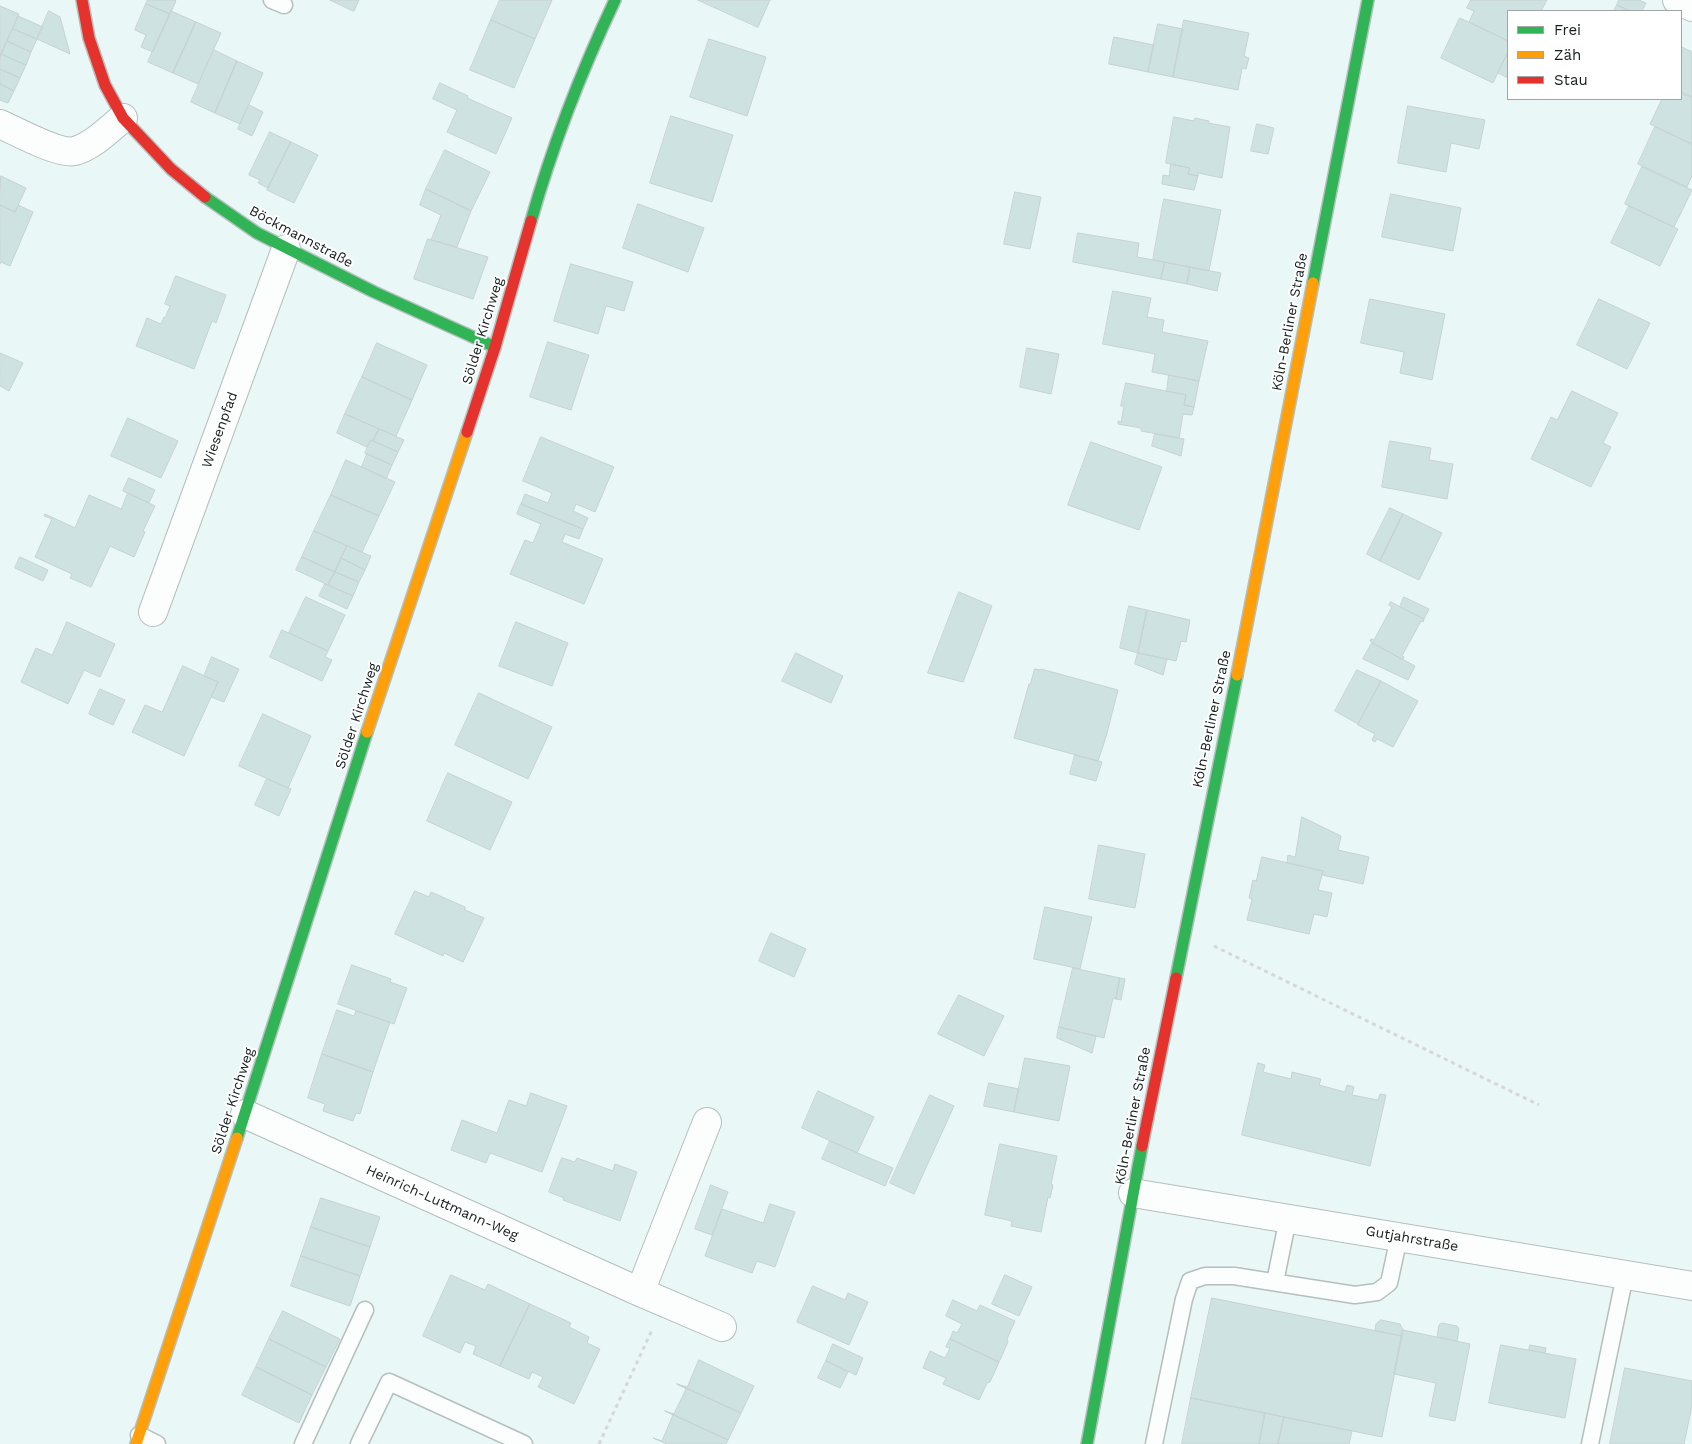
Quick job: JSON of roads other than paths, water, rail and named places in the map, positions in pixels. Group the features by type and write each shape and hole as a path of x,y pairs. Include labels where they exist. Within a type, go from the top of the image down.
{"street":[{"name":"Böckmannstraße","path":"82,0 89,38 106,85 123,118 171,169 206,198 256,233 374,292 495,347"},
{"name":"Sölder Kirchweg","path":"137,1440 245,1114 360,753 495,347 547,170 591,51 614,0"},
{"name":"Köln-Berliner Straße","path":"1087,1444 1133,1192 1368,0"},
{"path":"1677,0 1692,7"},
{"path":"0,124 53,148 73,152 85,147 123,118"},
{"name":"Wiesenpfad","path":"153,612 286,249"},
{"name":"Heinrich-Luttmann-Weg","path":"245,1114 722,1327"},
{"path":"640,1292 707,1122"},
{"name":"Gutjahrstraße","path":"1133,1192 1625,1275 1690,1281"}],"lane":[{"path":"1275,1282 1288,1218"},
{"path":"1154,1444 1184,1299 1190,1281 1205,1276 1224,1276 1355,1295 1377,1292 1389,1283 1399,1237"},
{"path":"1590,1444 1625,1275"},
{"path":"303,1444 365,1310"},
{"path":"359,1444 389,1382 524,1444"},
{"path":"137,1440 157,1444"}]}
